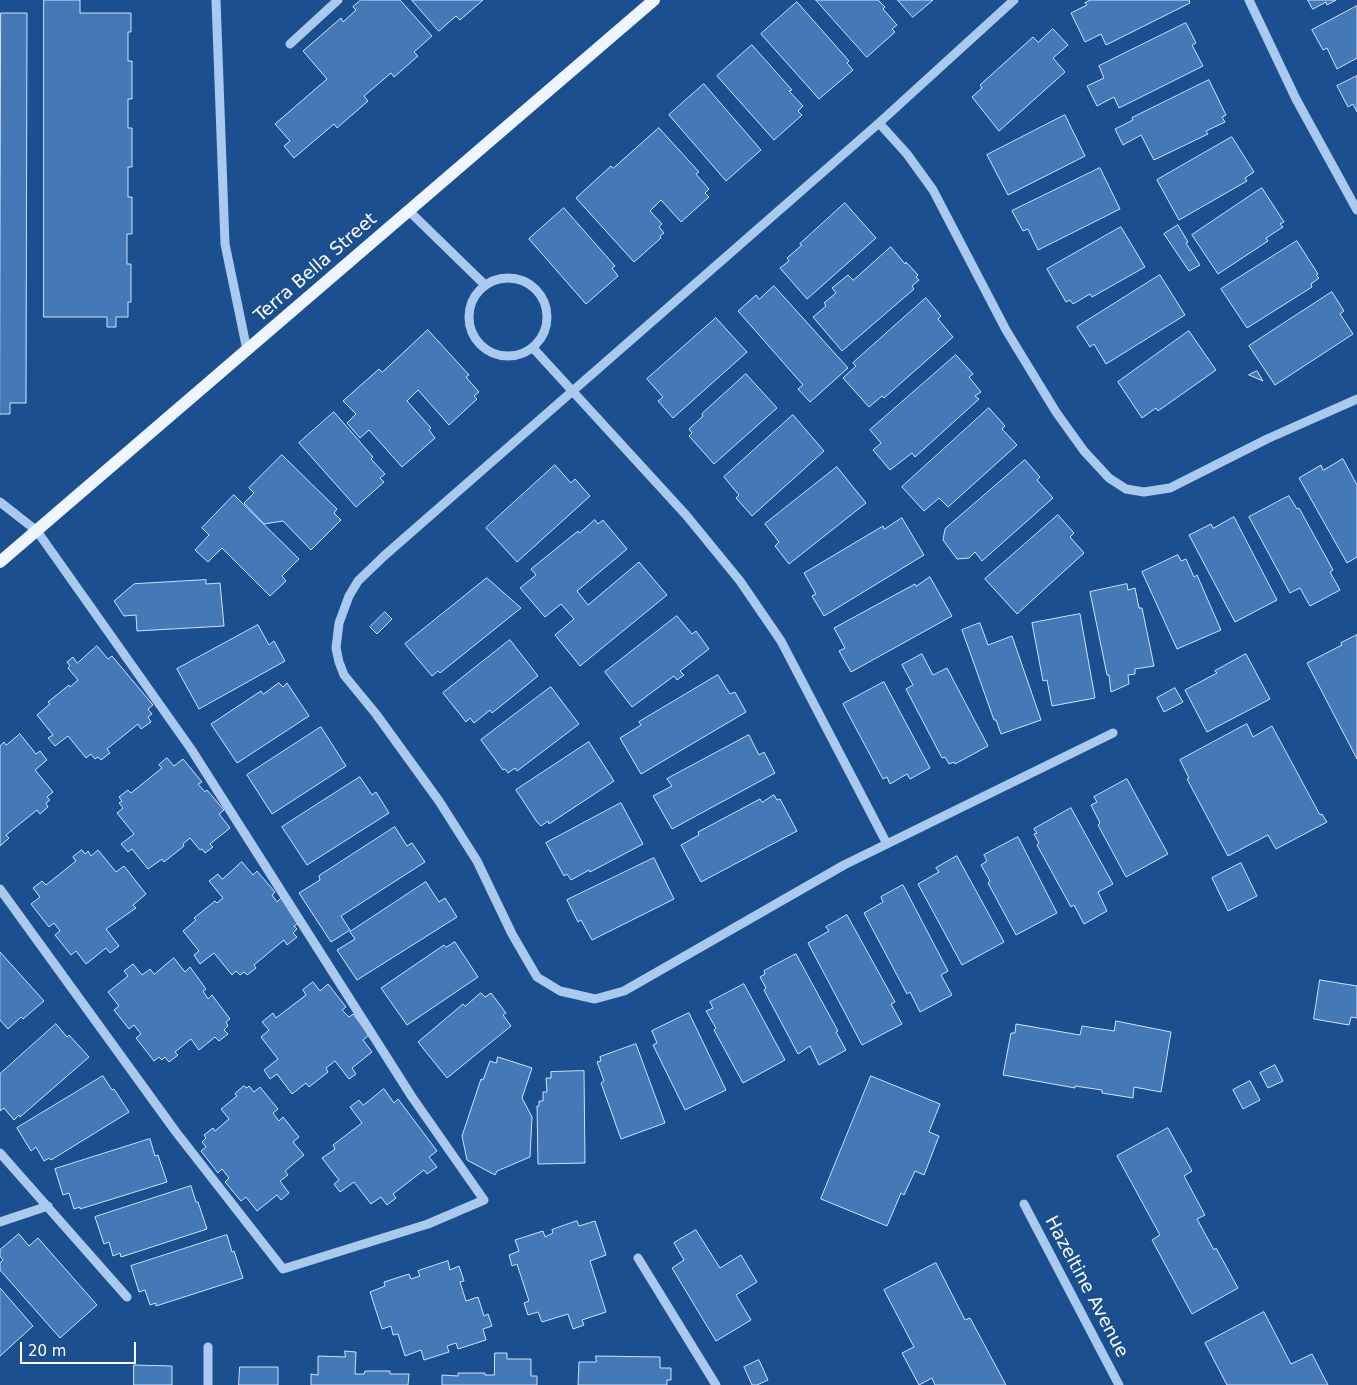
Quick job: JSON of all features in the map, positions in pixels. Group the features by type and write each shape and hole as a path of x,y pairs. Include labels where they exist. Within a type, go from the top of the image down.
{"main road":[{"name":"Terra Bella Street","path":"0,562 654,0"}],"street":[{"path":"216,0 225,244 247,350"},
{"path":"290,44 338,0"},
{"path":"1014,0 573,392 384,556 358,581 349,596 339,623 336,648 338,662 344,675 376,714 439,801 477,861 512,934 537,977 560,991 595,999 624,991 844,865 1113,733"},
{"path":"1249,0 1296,99 1357,210"},
{"path":"878,122 907,154 933,190 1006,330 1056,412 1084,451 1109,478 1126,489 1144,492 1170,488 1267,439 1357,399"},
{"path":"410,210 485,285"},
{"path":"510,278 523,281 535,288 543,299 546,325 542,337 532,348 521,354 508,357 495,355 476,340 470,329 468,317 470,304 476,293 485,285 497,279 510,278"},
{"path":"532,348 686,515 745,588 781,641 887,844"},
{"path":"0,502 36,531 191,750 412,1097 484,1200 428,1224 283,1269 176,1132 0,889"},
{"path":"0,1153 127,1298"},
{"name":"Hazeltine Avenue","path":"1024,1204 1119,1385"},
{"path":"0,1222 48,1206"},
{"path":"638,1258 716,1385"},
{"path":"208,1347 208,1385"}],"building":[{"path":"44,0 80,0 80,13 131,13 131,32 128,32 128,61 132,61 132,99 128,99 128,128 132,128 132,167 128,167 128,197 132,197 132,234 127,234 127,264 131,264 131,302 128,302 128,317 116,317 116,327 107,327 107,317 44,317"},
{"path":"361,0 400,0 432,36 414,52 418,56 394,77 391,73 364,96 368,101 337,128 334,124 294,158 284,146 290,141 275,124 327,79 303,51 341,18 343,22 356,10 353,7"},
{"path":"412,0 483,0 460,20 456,16 439,31"},
{"path":"816,0 878,0 897,25 892,29 895,32 867,57"},
{"path":"898,0 933,0 913,17"},
{"path":"1091,0 1189,0 1190,3 1106,45 1101,34 1085,42 1071,13 1087,5 1085,3"},
{"path":"1308,0 1336,0 1327,5 1326,2 1313,9"},
{"path":"797,2 849,61 847,63 853,70 819,99 761,34"},
{"path":"1357,6 1357,58 1337,69 1327,48 1323,50 1312,30"},
{"path":"1,13 27,13 26,403 10,403 10,414 0,414"},
{"path":"1186,23 1196,43 1192,45 1203,66 1119,108 1114,97 1097,106 1087,86 1104,78 1099,66"},
{"path":"1053,29 1068,45 1053,58 1065,72 999,131 972,97 982,88 980,85 1033,37 1038,42"},
{"path":"752,45 792,90 789,91 803,106 798,111 802,115 774,140 717,76"},
{"path":"1357,76 1357,112 1353,104 1348,107 1337,86"},
{"path":"1209,80 1226,115 1222,117 1225,122 1206,131 1208,134 1154,160 1141,135 1123,145 1115,129 1133,120 1132,118"},
{"path":"704,84 761,150 726,181 669,115"},
{"path":"1065,115 1085,156 1008,195 987,155"},
{"path":"659,128 699,172 696,174 709,189 705,193 709,197 681,222 661,200 650,211 662,224 659,227 664,233 660,236 661,238 634,262 576,198 611,166 613,168"},
{"path":"1232,137 1254,172 1245,178 1247,181 1179,220 1157,180"},
{"path":"1100,168 1120,209 1038,250 1028,229 1023,231 1012,211"},
{"path":"1262,188 1284,222 1280,224 1283,227 1266,238 1268,241 1218,274 1192,235"},
{"path":"845,203 876,238 807,299 780,268 789,261 787,258 802,245 800,244"},
{"path":"564,208 615,266 612,268 618,276 586,304 529,239"},
{"path":"1178,225 1188,242 1186,243 1200,265 1189,271 1164,234"},
{"path":"1121,227 1145,267 1092,297 1090,294 1073,304 1070,300 1066,302 1047,269"},
{"path":"1297,241 1319,278 1311,284 1312,287 1247,328 1221,289"},
{"path":"891,247 905,264 906,262 918,275 916,277 919,280 912,286 914,289 842,351 813,317 826,306 824,303 836,293 832,288 848,275 853,280"},
{"path":"1160,275 1185,315 1106,364 1094,344 1090,347 1077,327"},
{"path":"774,286 848,368 810,402 798,389 803,385 738,311 756,295 759,299"},
{"path":"1332,292 1344,311 1340,314 1353,334 1275,385 1249,346"},
{"path":"926,298 941,316 938,319 953,337 884,398 882,396 869,407 843,378 856,366 853,363"},
{"path":"716,318 747,352 673,418 658,401 663,397 647,379"},
{"path":"428,330 469,375 466,377 479,392 474,396 477,399 449,425 418,390 407,401 431,428 429,430 435,438 402,467 369,430 360,438 347,423 356,414 343,401 379,369 382,372"},
{"path":"1189,331 1216,370 1158,411 1156,408 1142,418 1118,382"},
{"path":"956,355 973,374 969,377 981,392 975,396 979,399 915,457 912,453 890,470 873,450 881,443 870,430"},
{"path":"1257,371 1263,381 1249,375"},
{"path":"746,374 777,408 714,464 689,436 692,433 689,429 703,416 702,414"},
{"path":"989,408 1005,426 1002,429 1017,445 948,507 939,498 924,511 902,487"},
{"path":"334,412 373,457 371,459 385,474 380,478 384,482 356,507 299,443"},
{"path":"793,415 824,451 752,516 736,498 739,495 724,477"},
{"path":"282,455 337,509 334,513 341,520 311,550 283,521 264,524 244,503 254,493 249,488"},
{"path":"1343,459 1357,485 1357,557 1347,563 1299,478 1321,465 1323,470"},
{"path":"1025,460 1040,477 1037,480 1053,498 982,561 975,552 969,558 957,559 943,540 945,529"},
{"path":"555,465 571,483 575,479 590,496 517,562 486,528"},
{"path":"837,467 866,503 789,564 775,546 779,542 765,524"},
{"path":"234,495 299,559 282,576 286,581 270,596 222,548 208,562 195,550 209,535 202,528"},
{"path":"1289,496 1297,509 1299,508 1333,570 1330,572 1340,590 1310,606 1300,588 1290,593 1249,517"},
{"path":"1058,515 1074,533 1070,537 1084,553 1017,614 985,579"},
{"path":"1234,517 1277,600 1235,622 1189,535 1211,524 1213,528"},
{"path":"902,518 924,555 824,616 812,596 816,594 804,573 883,526 884,529"},
{"path":"595,520 598,524 603,520 627,549 577,591 588,605 639,562 667,595 580,666 555,635 574,619 561,604 545,617 520,588 536,575 531,569 578,531 579,533"},
{"path":"1178,555 1181,561 1186,559 1194,577 1197,575 1221,630 1177,649 1142,572"},
{"path":"930,577 952,616 851,672 839,651 845,648 834,628"},
{"path":"487,578 521,608 440,673 438,671 432,676 405,644"},
{"path":"206,580 206,584 220,583 224,626 137,631 136,615 124,616 114,601 134,584"},
{"path":"1127,584 1128,590 1135,588 1139,608 1142,608 1154,666 1135,669 1135,674 1128,675 1129,684 1111,692 1109,675 1107,675 1090,592"},
{"path":"385,612 392,619 377,634 370,627"},
{"path":"1080,614 1095,698 1052,706 1047,680 1043,681 1032,623"},
{"path":"677,616 692,634 696,631 709,649 680,671 684,675 677,680 674,676 632,707 605,672"},
{"path":"980,623 988,645 1012,636 1041,720 1001,734 996,720 994,720 962,630"},
{"path":"258,625 269,645 274,641 285,661 199,709 177,669"},
{"path":"1357,635 1357,759 1307,663"},
{"path":"510,640 538,676 492,713 490,710 474,723 470,718 466,722 443,693"},
{"path":"97,646 108,659 112,656 153,705 148,709 152,714 148,717 151,722 141,729 138,724 107,749 110,753 101,760 98,757 95,759 91,754 86,758 68,736 55,746 48,738 53,735 37,715 50,704 48,702 78,680 68,668 70,666 67,662 73,657 77,663"},
{"path":"922,654 933,675 947,668 988,746 955,764 954,762 949,764 945,757 942,758 906,689 913,685 902,665"},
{"path":"1246,654 1270,699 1207,732 1185,690 1217,673 1215,671"},
{"path":"718,675 730,694 735,692 746,712 641,774 620,738 641,725 639,722"},
{"path":"884,682 930,768 910,779 907,774 890,784 887,777 883,779 843,704"},
{"path":"279,683 283,687 287,683 309,716 237,763 211,724 261,691 263,694"},
{"path":"551,687 579,724 517,771 515,768 508,773 505,769 503,770 481,740"},
{"path":"1175,688 1183,702 1164,712 1157,698"},
{"path":"1247,724 1253,737 1272,726 1320,815 1322,814 1327,822 1276,849 1268,835 1228,856 1187,779 1189,778 1180,760"},
{"path":"321,727 346,766 272,814 247,775"},
{"path":"20,734 36,754 40,751 47,760 35,770 53,792 47,797 50,800 46,803 48,807 40,814 37,810 6,835 9,838 0,846 0,746 4,742 6,745"},
{"path":"749,735 759,755 764,752 775,773 672,829 653,796 672,786 667,779"},
{"path":"589,742 614,781 549,824 548,821 541,826 516,790"},
{"path":"167,758 174,766 183,759 202,782 198,784 205,792 207,790 224,810 219,814 230,828 210,844 213,847 205,853 190,838 183,844 184,846 164,862 162,859 148,869 132,849 128,852 121,844 134,834 117,813 123,808 119,803 122,801 119,797 128,790 131,793 162,768 159,765"},
{"path":"360,777 372,795 376,792 389,813 307,865 282,827"},
{"path":"1127,779 1168,854 1126,877 1098,825 1100,823 1091,805 1097,802 1094,797"},
{"path":"774,795 777,800 780,799 797,831 701,882 681,845 699,835 698,832 760,799 762,802"},
{"path":"621,803 643,844 571,880 567,874 564,876 546,843"},
{"path":"1071,808 1113,884 1098,892 1107,911 1084,924 1074,905 1071,907 1037,845 1039,843 1034,834 1037,833 1034,829"},
{"path":"395,827 407,846 412,843 425,862 341,916 350,930 331,942 299,893 320,880 319,876"},
{"path":"1018,837 1057,913 1016,935 988,883 990,881 981,865 987,861 984,855"},
{"path":"82,850 85,854 88,851 91,856 98,850 116,872 124,866 146,894 133,905 136,908 106,929 119,946 110,953 106,948 86,964 76,951 71,955 55,935 60,931 54,923 49,927 31,904 40,897 33,888 42,881 46,885 76,861 73,857"},
{"path":"957,856 1004,942 962,965 918,884 939,872 936,868"},
{"path":"654,858 674,899 592,940 581,920 578,922 567,900"},
{"path":"242,862 253,875 257,871 275,892 272,895 277,902 281,898 300,922 294,926 297,929 293,933 297,937 287,945 284,940 254,965 256,968 247,975 244,972 240,975 236,971 232,975 214,953 200,964 194,955 199,951 183,931 196,920 194,918 215,901 217,903 223,898 209,881 218,874 222,879"},
{"path":"1241,863 1257,896 1228,911 1212,878"},
{"path":"426,882 439,902 445,898 457,917 357,980 337,950 355,939 350,932"},
{"path":"903,885 948,971 941,975 952,995 920,1012 910,992 907,994 864,913 883,902 881,897"},
{"path":"847,915 895,1002 891,1004 902,1024 862,1045 808,943 829,931 826,927"},
{"path":"455,942 478,977 407,1025 381,988 444,945 446,947"},
{"path":"0,952 44,1001 8,1029 0,1020"},
{"path":"796,954 838,1031 836,1032 846,1050 819,1065 810,1046 798,1054 764,990 766,988 760,977 765,974 764,971"},
{"path":"174,958 185,972 190,967 206,989 203,991 208,999 212,995 230,1019 226,1022 228,1026 224,1030 228,1034 219,1041 215,1037 199,1050 191,1039 175,1052 178,1055 169,1062 165,1057 162,1060 159,1057 154,1061 136,1038 141,1034 134,1025 129,1029 114,1010 119,1006 108,992 128,976 124,971 133,964 142,975 150,969 154,974"},
{"path":"1320,980 1357,986 1357,1018 1351,1017 1349,1025 1314,1019"},
{"path":"313,982 320,991 328,984 346,1007 342,1010 349,1017 353,1014 369,1035 363,1040 372,1052 352,1068 356,1074 349,1079 335,1061 326,1068 328,1072 309,1087 306,1083 292,1094 277,1074 270,1079 264,1070 278,1059 261,1037 269,1030 262,1022 273,1013 276,1018 306,995 303,990"},
{"path":"744,984 785,1060 743,1083 714,1030 716,1028 706,1011 713,1008 710,1002"},
{"path":"481,993 485,997 491,993 506,1013 503,1015 511,1026 447,1078 418,1042 463,1004 465,1006"},
{"path":"689,1013 726,1090 685,1110 653,1045 657,1043 652,1031"},
{"path":"1116,1021 1171,1032 1161,1092 1134,1087 1133,1098 1102,1093 1102,1090 1075,1086 1075,1088 1003,1075 1011,1033 1015,1033 1016,1024 1080,1035 1082,1026 1114,1031"},
{"path":"56,1024 89,1057 20,1117 19,1115 14,1120 4,1108 0,1111 0,1074"},
{"path":"636,1044 665,1123 621,1139 601,1083 604,1081 597,1062 601,1061 600,1057"},
{"path":"498,1057 532,1068 522,1098 532,1117 530,1157 497,1171 495,1175 467,1160 462,1136 481,1079 483,1080 490,1061 496,1063"},
{"path":"1275,1065 1283,1081 1268,1088 1260,1073"},
{"path":"584,1071 585,1163 538,1164 537,1106 539,1106 539,1101 543,1101 543,1092 547,1092 546,1078 551,1078 551,1072"},
{"path":"103,1076 129,1112 51,1160 49,1158 44,1161 36,1147 31,1151 17,1128"},
{"path":"871,1076 940,1104 929,1132 939,1136 924,1175 915,1171 904,1195 901,1193 887,1226 821,1199"},
{"path":"1250,1081 1260,1100 1243,1109 1233,1090"},
{"path":"244,1086 247,1088 249,1086 254,1092 260,1087 278,1109 273,1113 279,1121 283,1117 299,1137 293,1142 304,1155 285,1171 288,1175 280,1181 289,1193 281,1200 277,1195 257,1211 246,1197 241,1201 225,1182 229,1178 222,1169 218,1173 201,1151 206,1147 202,1142 206,1138 204,1135 213,1128 215,1131 229,1119 221,1109 237,1096 235,1094"},
{"path":"384,1089 394,1103 398,1099 437,1151 429,1157 437,1167 427,1174 424,1170 393,1194 396,1198 387,1205 381,1197 371,1204 354,1182 340,1192 334,1184 339,1180 322,1158 335,1149 333,1145 362,1123 350,1107 359,1100 363,1105"},
{"path":"1168,1128 1192,1171 1184,1176 1205,1215 1197,1219 1214,1250 1216,1248 1238,1288 1192,1314 1152,1240 1160,1235 1117,1156"},
{"path":"150,1139 155,1156 158,1155 167,1182 80,1209 80,1207 74,1209 69,1193 63,1195 55,1169"},
{"path":"191,1186 207,1229 121,1257 120,1253 113,1256 109,1242 104,1244 95,1217"},
{"path":"577,1221 579,1226 595,1221 606,1255 590,1261 606,1312 582,1320 584,1325 573,1329 568,1314 542,1322 538,1312 528,1315 524,1303 529,1301 517,1264 512,1266 509,1255 519,1251 515,1240 543,1231 545,1237 553,1233 552,1230"},
{"path":"696,1230 720,1268 741,1255 757,1282 736,1295 751,1320 716,1341 672,1268 684,1260 674,1243"},
{"path":"19,1234 29,1246 38,1238 97,1305 60,1338 0,1270 0,1263 3,1260 0,1256 0,1250"},
{"path":"227,1235 243,1278 156,1306 156,1303 150,1305 145,1290 139,1292 131,1266"},
{"path":"448,1261 450,1270 459,1266 464,1281 460,1282 466,1301 478,1297 484,1316 488,1314 492,1326 483,1329 486,1340 458,1349 456,1343 447,1346 449,1352 424,1360 421,1350 405,1356 398,1334 393,1335 391,1326 382,1329 370,1292 385,1286 384,1282 409,1274 411,1279 420,1276 418,1271"},
{"path":"936,1263 965,1320 970,1318 1006,1385 935,1385 932,1378 919,1385 902,1353 914,1347 884,1290"},
{"path":"0,1288 33,1326 0,1356"},
{"path":"1264,1312 1291,1364 1312,1354 1328,1385 1227,1385 1205,1343"},
{"path":"345,1351 356,1352 355,1374 364,1374 365,1371 390,1371 390,1374 409,1374 408,1385 311,1385 311,1374 318,1375 318,1356 345,1357"},
{"path":"495,1353 507,1353 507,1359 531,1359 531,1376 537,1376 537,1385 442,1385 442,1375 458,1376 458,1373 485,1373 485,1375 494,1375"},
{"path":"596,1356 660,1357 660,1368 671,1368 671,1380 667,1380 667,1385 578,1385 579,1362 596,1362"},
{"path":"759,1360 768,1380 752,1385 744,1367"},
{"path":"134,1365 172,1366 172,1385 134,1385"},
{"path":"240,1367 278,1367 278,1385 239,1385"}]}
